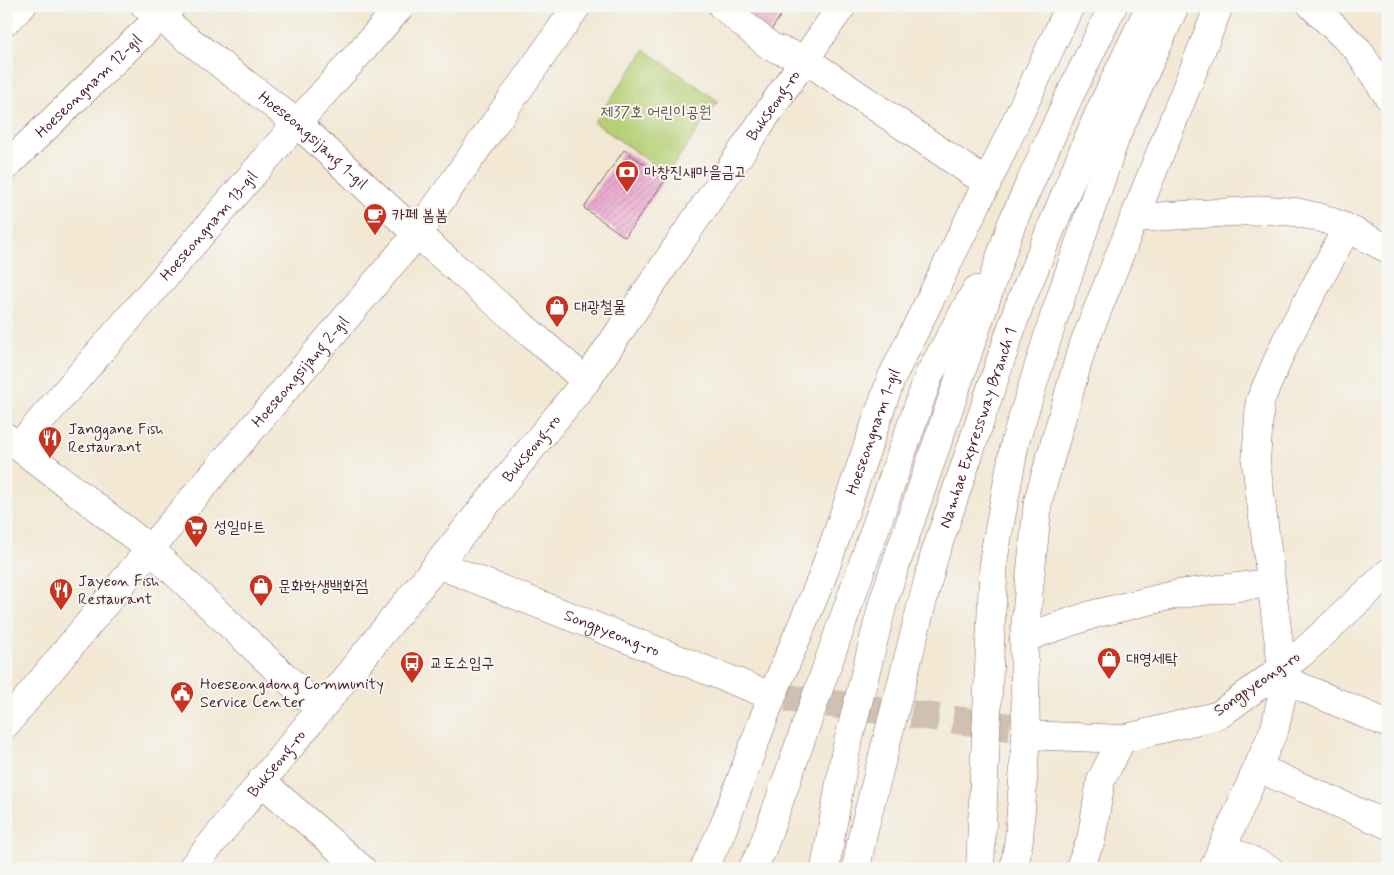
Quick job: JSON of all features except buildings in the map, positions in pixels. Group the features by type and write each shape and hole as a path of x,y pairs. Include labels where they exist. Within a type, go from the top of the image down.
{"main road":[{"path":"6,21 22,6"},
{"name":"Hoeseongnam 13-gil","path":"12,442 401,6"},
{"name":"Hoeseongsijang 2-gil","path":"6,724 150,549 417,234 577,6"},
{"path":"722,6 771,47 805,59 987,183"},
{"name":"Bukseong-ro","path":"191,869 586,381 842,6"},
{"name":"Hoeseongnam 1-gil","path":"704,869 779,697 891,379 987,183 1070,6"},
{"name":"Namhae Expressway Branch 1","path":"824,869 845,754 884,599 1012,223 1066,102 1113,6"},
{"name":"Namhae Expressway Branch 1","path":"856,869 862,833 934,558 1019,306 1098,114 1150,6"},
{"path":"980,869 994,556 1014,442 1054,316 1116,136 1175,6"},
{"path":"1014,869 1019,839 1018,731 1024,638 1038,501 1081,351 1219,6"},
{"path":"1312,6 1358,50 1388,96"},
{"name":"Hoeseongsijang 1-gil","path":"158,10 298,123 417,234 586,381"},
{"name":"Hoeseongnam 12-gil","path":"6,166 158,10"},
{"path":"1134,218 1267,210 1295,212 1322,218 1347,228 1388,249"},
{"path":"757,863 929,375 1012,223"},
{"path":"1269,869 1218,858 1278,721 1284,674 1256,462 1260,401 1286,340 1347,228"},
{"path":"12,442 150,549 320,710"},
{"name":"Songpyeong-ro","path":"437,564 779,697"},
{"name":"Songpyeong-ro","path":"1018,731 1122,739 1219,716 1284,674 1301,654 1388,573"},
{"path":"1024,638 1094,614 1178,594 1271,583"},
{"path":"1284,674 1388,724"},
{"path":"1079,869 1091,840 1101,780 1122,739"},
{"path":"1258,768 1388,825"},
{"path":"261,781 362,869"}],"green space":[{"name":"제37호 어린이공원","path":"645,50 718,101 667,174 594,122"}],"tunnel":[{"path":"786,698 1010,727"}],"place":[{"name":"마창진새마을금고","path":"627,193"},
{"name":"카페 봄봄","path":"375,236"},
{"name":"대광철물","path":"557,328"},
{"name":"Janggane Fish Restaurant","path":"50,459"},
{"name":"성일마트","path":"196,548"},
{"name":"문화학생백화점","path":"261,607"},
{"name":"Jayeon Fish Restaurant","path":"61,611"},
{"name":"대영세탁","path":"1109,680"},
{"name":"교도소입구","path":"412,684"},
{"name":"Hoeseongdong Community Service Center","path":"182,714"}]}
